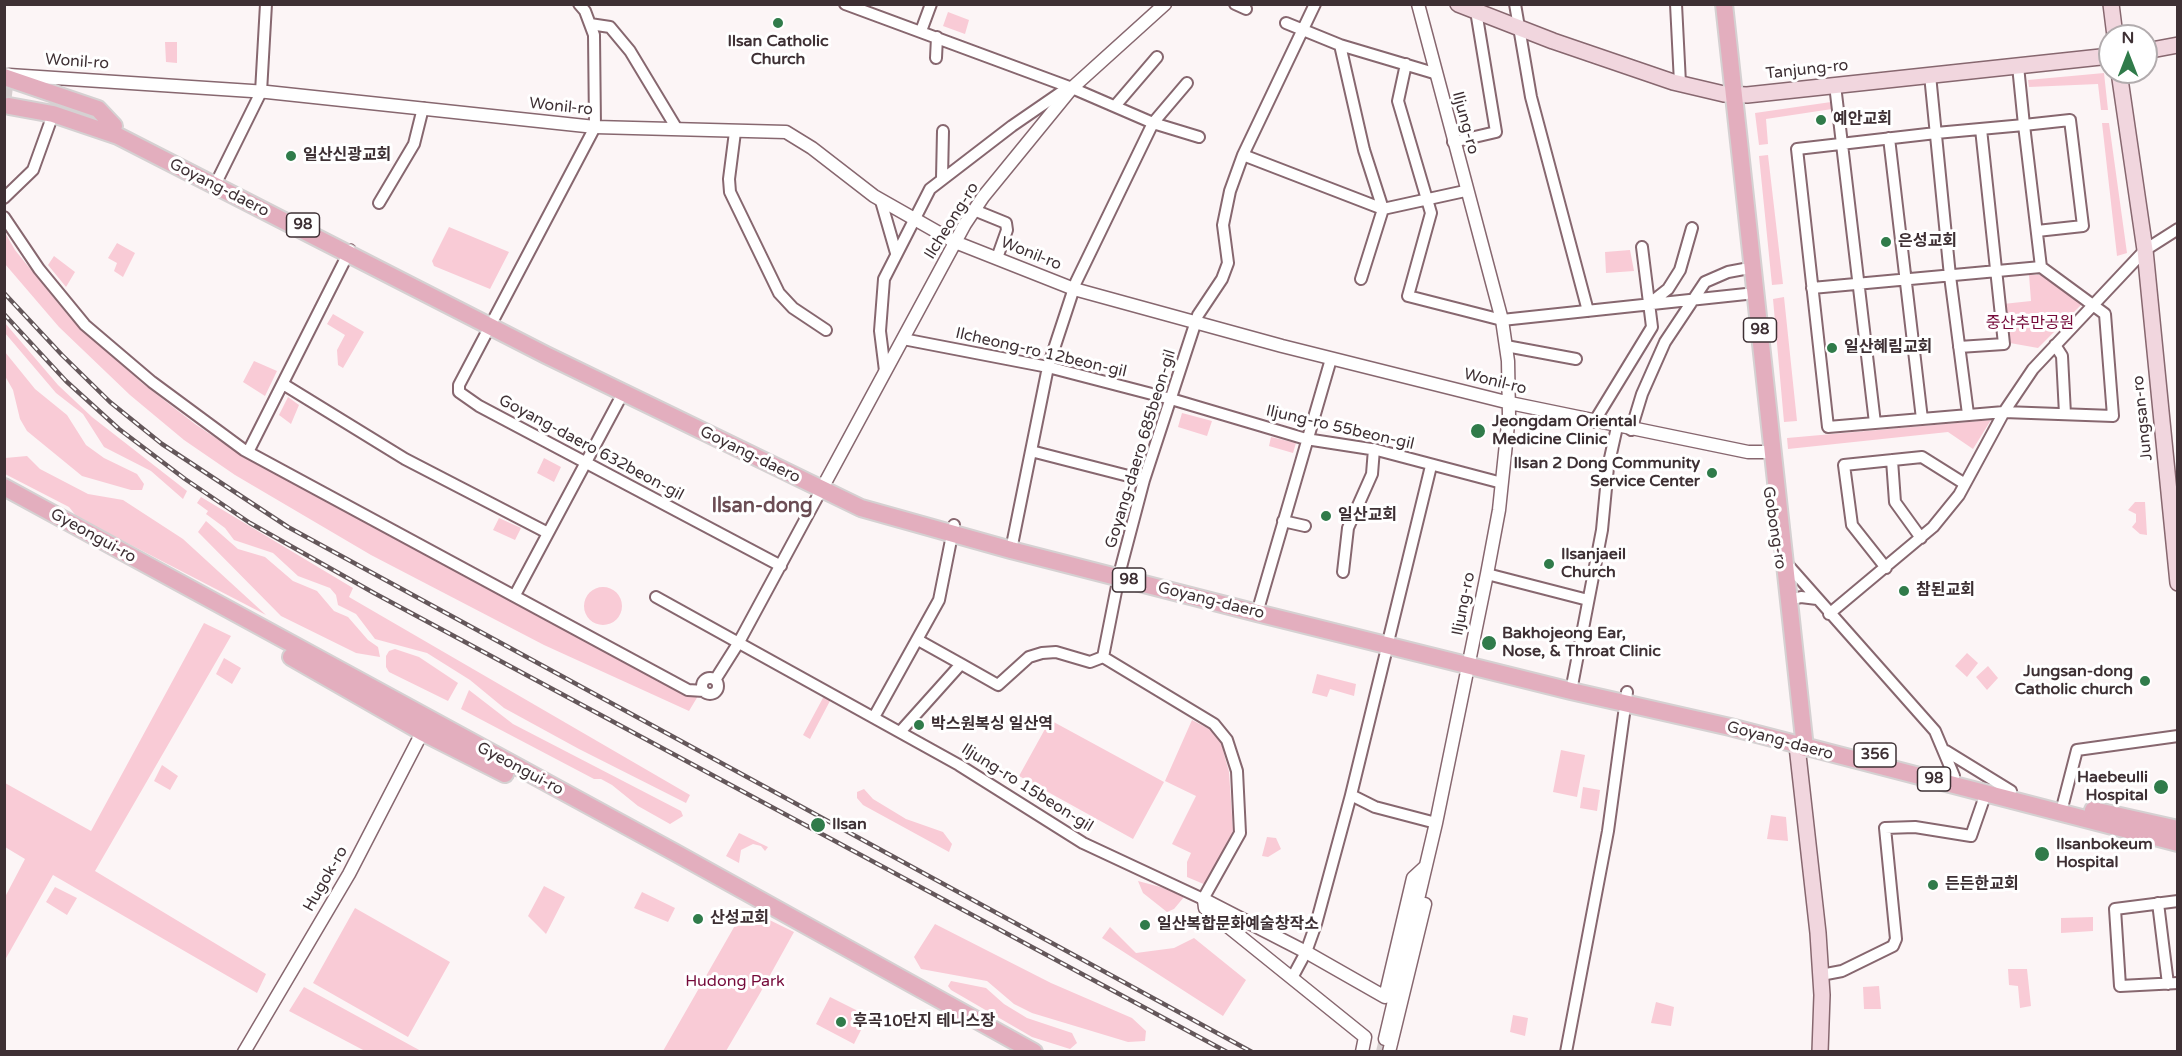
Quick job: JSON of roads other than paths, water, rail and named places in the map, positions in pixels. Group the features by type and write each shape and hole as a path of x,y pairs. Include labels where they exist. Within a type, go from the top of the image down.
{"main road":[{"name":"Tanjung-ro","path":"1458,4 1517,27 1680,83 1729,95 2098,57"},
{"name":"Gobong-ro","path":"1715,4 1729,95 1801,741 1824,974 1828,1052"},
{"name":"Gobong-ro","path":"1724,4 1729,95 1746,294 1768,452 1787,564 1801,741"},
{"path":"2111,4 2114,24"},
{"path":"2158,49 2178,45"},
{"path":"4,76 98,110 112,130 97,133 51,120 8,104"},
{"name":"Jungsan-ro","path":"2122,84 2145,250 2177,573"},
{"name":"Goyang-daero","path":"8,104 57,105 217,181 348,252"},
{"name":"Goyang-daero","path":"112,130 492,325 822,489"},
{"name":"Goyang-daero","path":"492,325 623,393 822,489 954,530 1119,578 1258,609 1626,698 1953,780 2178,829"},
{"name":"Gyeongui-ro","path":"4,487 426,726 690,868 1021,1052"},
{"name":"Gyeongui-ro","path":"4,498 264,640 1034,1052"},
{"name":"Goyang-daero","path":"1258,609 1388,645 1470,661"},
{"name":"Goyang-daero","path":"1953,780 1986,793 2178,843"},
{"name":"Gobong-ro","path":"1820,1052 1824,974"}],"street":[{"path":"217,181 261,92 266,4"},
{"path":"492,325 595,127 594,35 579,4"},
{"path":"845,4 1072,88 1153,123 1199,138"},
{"path":"921,31 931,4"},
{"name":"Ilcheong-ro","path":"822,489 974,210 1072,88 1165,4"},
{"name":"Goyang-daero 685beon-gil","path":"1119,578 1144,480 1195,322 1209,295 1222,279 1228,262 1223,225 1230,191 1243,155 1315,4"},
{"name":"Iljung-ro","path":"1385,1039 1436,823 1487,574 1502,483 1509,403 1506,346 1502,320 1434,73 1418,4"},
{"path":"1515,4 1517,27 1531,97 1588,311"},
{"path":"1676,4 1680,83"},
{"path":"1453,142 1496,132 1476,11"},
{"path":"1286,23 1340,45 1434,73"},
{"path":"590,24 610,27 630,51 677,129"},
{"path":"936,58 937,37"},
{"path":"1340,45 1364,150 1383,209 1361,279"},
{"path":"1115,106 1156,57"},
{"path":"1406,64 1398,101 1425,200 1431,206 1408,296 1502,320 1746,294"},
{"path":"2018,66 2041,267"},
{"path":"1930,75 1950,276 1968,414"},
{"name":"Wonil-ro","path":"4,76 261,92 595,127 790,133 881,201 955,242 1074,289 1330,359 1509,403 1631,430 1768,452"},
{"name":"Wonil-ro","path":"1074,289 1153,123 1187,83"},
{"path":"1835,85 1875,423"},
{"path":"885,371 880,331 884,279 930,189 1012,126 1060,93 1072,88"},
{"path":"379,203 414,144 423,108"},
{"path":"4,198 33,170 51,120"},
{"path":"2037,231 2083,226 2070,120 1797,149 1812,288 2041,267 2094,303"},
{"path":"1959,347 2004,344 1981,129"},
{"path":"942,178 943,131"},
{"path":"735,132 729,179 730,192 779,293 793,308 826,330"},
{"path":"1888,138 1922,419"},
{"path":"1243,155 1383,209 1466,190"},
{"path":"881,201 896,254"},
{"path":"974,210 1006,223 1007,230 998,258"},
{"path":"4,217 39,269 85,325 152,382 248,452 688,690 704,691 705,681 715,680 739,642 822,489"},
{"path":"1649,304 1668,289 1680,270 1692,228"},
{"path":"1829,614 1921,538 1947,512 2004,412 2033,369 2145,250 2178,229"},
{"path":"1642,247 1652,327 1665,342"},
{"path":"248,452 348,252"},
{"path":"1631,430 1642,394 1665,342 1705,282 1728,272 1744,269"},
{"name":"Jungsan-ro","path":"1812,288 1828,427 2004,412 2113,416 2105,314 2094,303"},
{"path":"1012,546 1048,367 1074,289"},
{"name":"Goyang-daero 632beon-gil","path":"492,325 459,385 460,394 781,566"},
{"path":"1594,422 1652,327"},
{"name":"Ilcheong-ro 12beon-gil","path":"903,339 1048,367 1172,399"},
{"path":"2055,345 2062,356 2065,414"},
{"path":"1506,346 1576,359"},
{"path":"1258,609 1330,359"},
{"path":"283,384 405,459 548,533"},
{"path":"515,595 623,393"},
{"name":"Iljung-ro 55beon-gil","path":"1172,399 1306,439 1374,449 1502,483"},
{"path":"1572,686 1602,530 1608,467 1617,427"},
{"path":"1343,572 1348,528 1372,474 1374,449"},
{"path":"1031,451 1144,480"},
{"path":"1886,568 1852,525 1844,465 1922,458 1965,484"},
{"path":"1893,460 1895,502 1921,538"},
{"path":"1292,978 1306,952 1352,795 1431,466"},
{"path":"1283,521 1305,526"},
{"path":"874,717 939,600 954,530"},
{"path":"1787,564 1935,731 1946,751 1953,780"},
{"path":"1487,574 1588,600"},
{"path":"1103,657 1119,578"},
{"name":"Iljung-ro 15beon-gil","path":"656,597 997,787 1083,843 1203,899 1306,952 1384,998"},
{"path":"1790,600 1802,597 1817,599"},
{"path":"918,640 998,685 1029,657 1042,653 1056,652 1090,662 1103,657"},
{"path":"1103,657 1214,724 1227,740 1237,771 1239,833 1203,899 1205,908 1365,1037 1362,1052"},
{"path":"900,732 960,664"},
{"path":"1566,1052 1608,831 1626,698"},
{"name":"Hugok-ro","path":"244,1052 350,874 426,726"},
{"path":"2063,804 2077,750 2178,736"},
{"path":"1946,751 2011,791"},
{"path":"1824,974 1842,971 1893,946 1896,939 1885,828 1915,827 1971,836 1986,793"},
{"path":"1352,795 1375,807 1436,823"},
{"name":"Iljung-ro","path":"1384,998 1413,878 1426,866"},
{"name":"Iljung-ro","path":"1389,1052 1419,934 1428,888 1426,866"},
{"path":"2158,903 2173,983 2120,986 2115,909 2158,903 2178,901"}],"tunnel":[{"path":"4,94 12,95"},
{"path":"1382,1052 1385,1039"}],"railway":[{"path":"4,293 110,402 162,444 288,527 1252,1052"},
{"path":"4,314 66,381 119,429 185,479 250,523 374,593 1227,1052"}],"place":[{"name":"Ilsan Catholic Church","path":"778,23"},
{"name":"예안교회","path":"1821,120"},
{"name":"일산신광교회","path":"291,156"},
{"name":"은성교회","path":"1886,242"},
{"name":"일산혜림교회","path":"1832,348"},
{"name":"Jeongdam Oriental Medicine Clinic","path":"1478,431"},
{"name":"Ilsan 2 Dong Community Service Center","path":"1712,473"},
{"name":"일산교회","path":"1326,516"},
{"name":"Ilsanjaeil Church","path":"1549,564"},
{"name":"참된교회","path":"1904,591"},
{"name":"Bakhojeong Ear, Nose, & Throat Clinic","path":"1489,643"},
{"name":"Jungsan-dong Catholic church","path":"2145,681"},
{"name":"박스원복싱 일산역","path":"919,725"},
{"name":"Haebeulli Hospital","path":"2161,787"},
{"name":"Ilsan","path":"818,825"},
{"name":"Ilsanbokeum Hospital","path":"2042,854"},
{"name":"든든한교회","path":"1933,885"},
{"name":"산성교회","path":"698,919"},
{"name":"일산복합문화예술창작소","path":"1145,925"},
{"name":"후곡10단지 테니스장","path":"841,1022"}],"district":[{"name":"Ilsan-dong","path":"762,507"}],"park label":[{"name":"중산추만공원","path":"2030,324"},
{"name":"Hudong Park","path":"735,982"}]}
